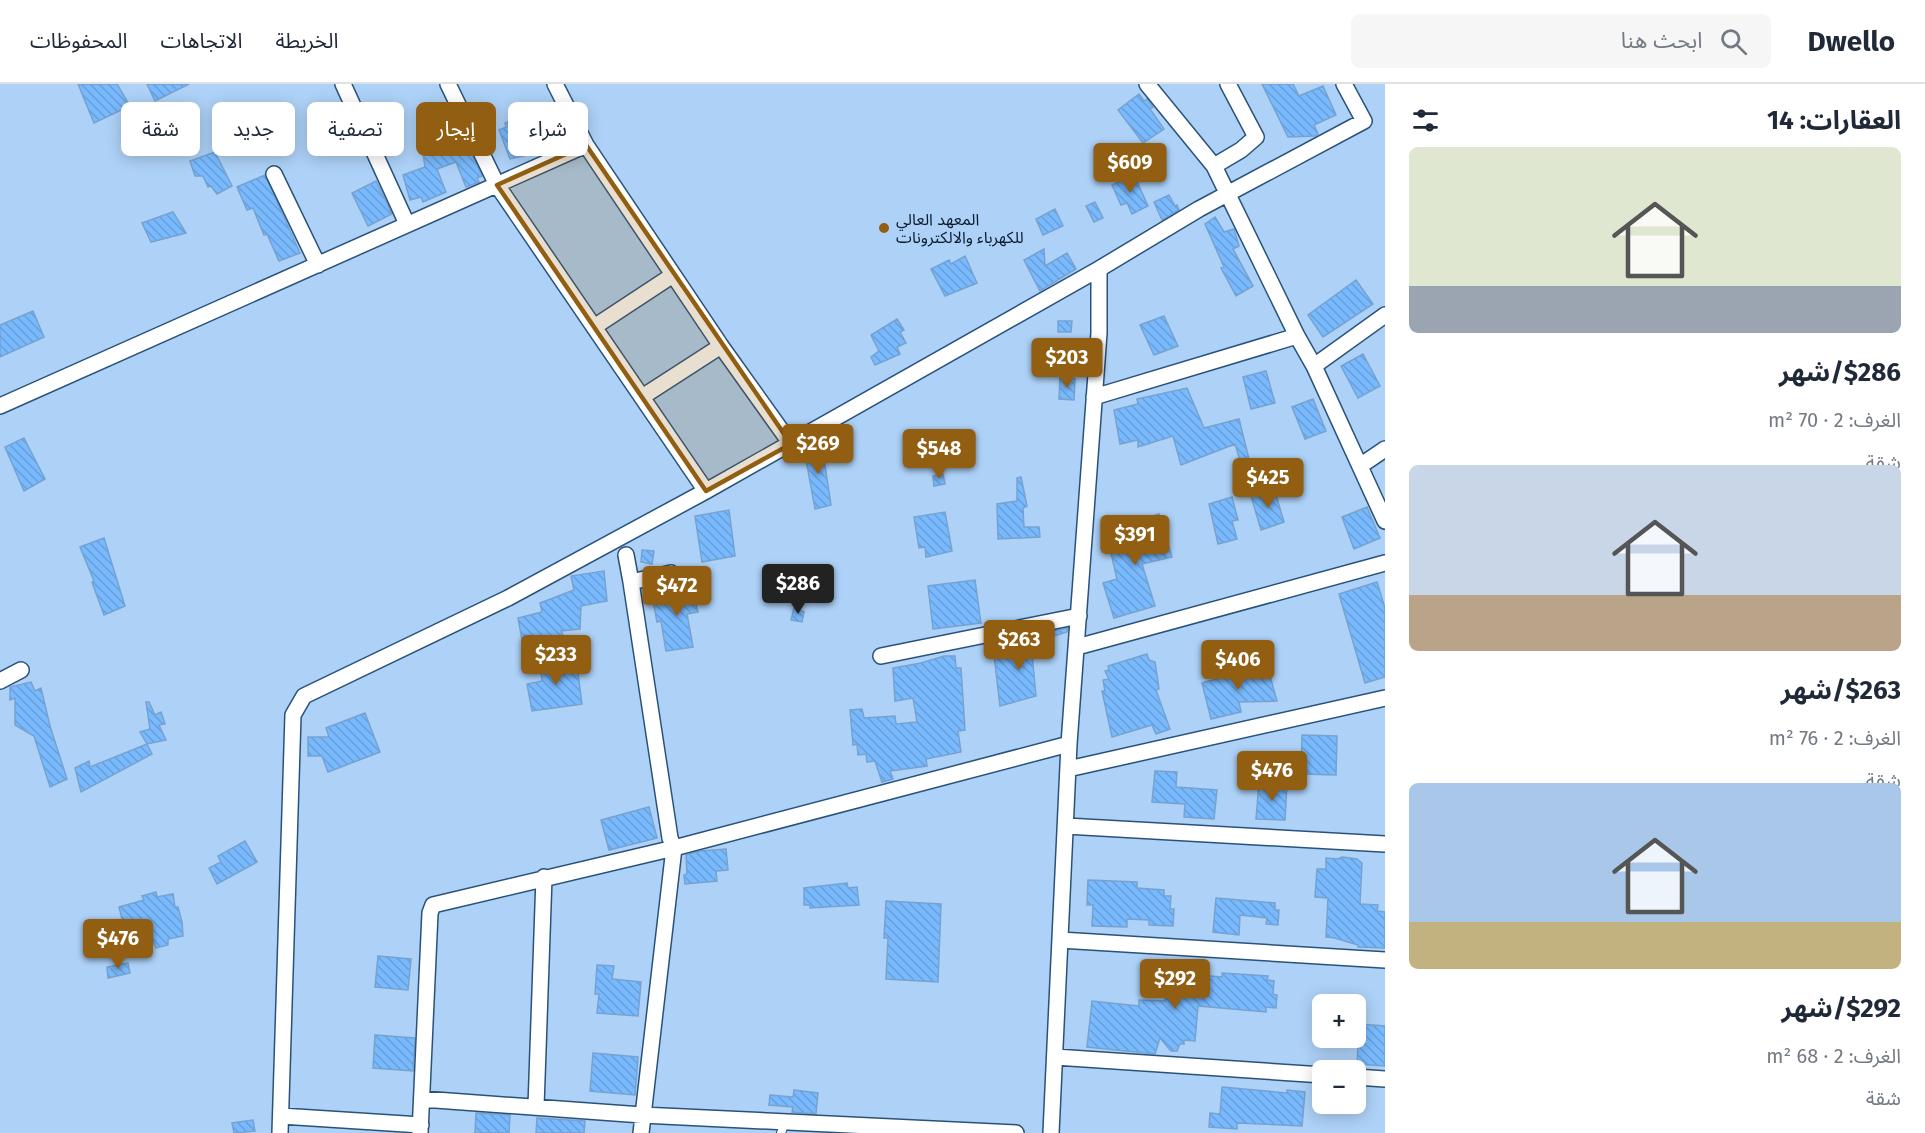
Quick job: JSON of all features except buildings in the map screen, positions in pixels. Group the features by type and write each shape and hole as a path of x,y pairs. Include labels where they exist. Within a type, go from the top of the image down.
{"street":[{"path":"343,84 408,224"},
{"path":"448,84 497,185 706,491"},
{"path":"555,84 564,102"},
{"path":"1147,84 1215,166 1297,336 1314,366 1385,521"},
{"path":"1215,166 1241,150 1256,136 1228,84"},
{"path":"280,1133 293,715 304,696 508,598 706,491 1099,269 1199,209 1364,121 1344,84"},
{"path":"588,148 721,346 791,444"},
{"path":"0,406 562,156"},
{"path":"274,174 318,265"},
{"path":"1051,1133 1068,769 1099,333 1099,269"},
{"path":"594,327 673,275"},
{"path":"1314,366 1385,315"},
{"path":"1094,397 1297,336"},
{"path":"642,397 721,346"},
{"path":"1360,466 1385,449"},
{"path":"626,555 670,838 674,848 641,1133"},
{"path":"1077,646 1385,562"},
{"path":"631,582 671,573"},
{"path":"881,656 1079,616"},
{"path":"0,681 21,670"},
{"path":"1068,769 1385,698"},
{"path":"280,1116 349,1127 420,1129 430,912 433,905 674,848 1070,744"},
{"path":"1066,826 1385,844"},
{"path":"536,1107 544,877"},
{"path":"1060,940 1385,960"},
{"path":"1055,1057 1312,1074"},
{"path":"1366,1078 1385,1079"},
{"path":"422,1099 783,1127 1016,1133"}],"highlighted area":[{"path":"586,145 791,444 706,491 497,185"}],"place":[{"name":"المعهد العالي للكهرباء والالكترونات","path":"884,228"}]}
